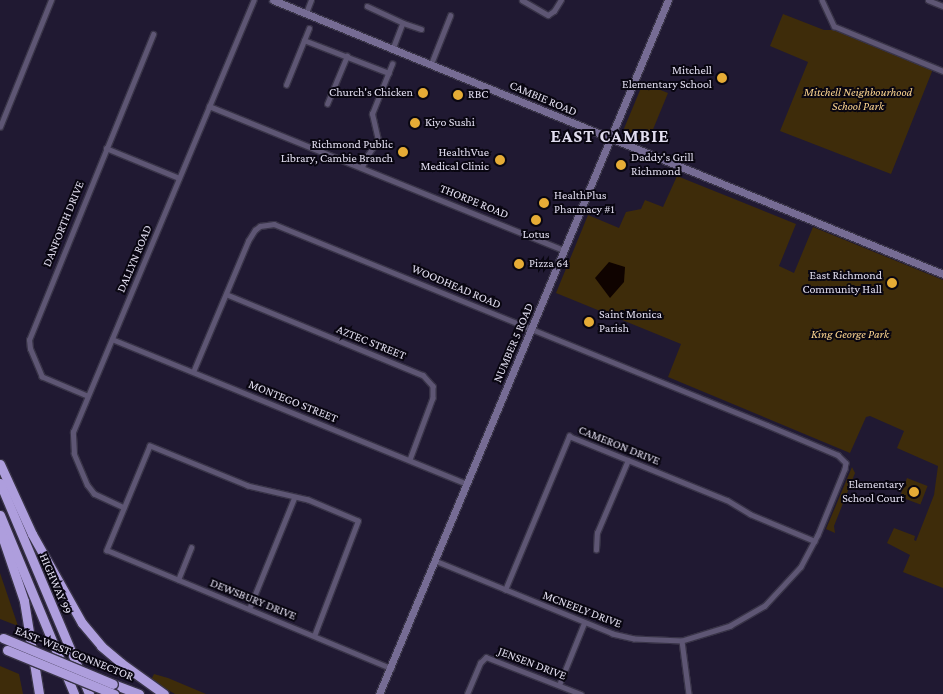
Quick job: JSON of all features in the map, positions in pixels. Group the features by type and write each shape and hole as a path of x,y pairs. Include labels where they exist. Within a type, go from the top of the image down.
{"highway":[{"path":"0,464 32,534 82,623 101,646 164,694"},
{"name":"HIGHWAY 99","path":"0,483 89,694"},
{"name":"HIGHWAY 99","path":"0,516 74,694"},
{"path":"0,529 24,601 40,694"},
{"name":"EAST-WEST CONNECTOR","path":"2,643 139,694"},
{"name":"EAST-WEST CONNECTOR","path":"2,643 114,694"}],"main road":[{"name":"CAMBIE ROAD","path":"273,0 943,274"},
{"name":"NUMBER 5 ROAD","path":"380,694 668,0"}],"street":[{"path":"0,127 51,0"},
{"name":"DALLYN ROAD","path":"124,508 94,494 87,485 74,454 73,432 254,0"},
{"path":"306,13 311,0"},
{"path":"522,0 548,15 554,11 562,0"},
{"path":"822,0 834,26 943,71"},
{"path":"928,0 943,6"},
{"path":"367,6 420,29"},
{"path":"431,64 450,16"},
{"path":"393,49 403,23"},
{"path":"286,85 309,28"},
{"name":"DANFORTH DRIVE","path":"87,396 42,377 30,349 29,340 153,34"},
{"path":"304,40 389,73"},
{"path":"327,104 347,56"},
{"path":"362,167 378,140 372,114 392,64"},
{"name":"THORPE ROAD","path":"209,106 564,250"},
{"path":"106,148 180,178"},
{"name":"WOODHEAD ROAD","path":"193,372 255,230 266,224 274,224 830,452 844,458 846,462"},
{"name":"AZTEC STREET","path":"226,294 423,375 433,386 433,398 410,460"},
{"name":"MONTEGO STREET","path":"112,339 467,484"},
{"name":"CAMERON DRIVE","path":"505,590 569,436 727,500 750,514 815,541"},
{"path":"124,508 150,446 248,486 308,500 358,521 314,636"},
{"path":"596,550 598,533 628,460"},
{"name":"MCNEELY DRIVE","path":"435,561 584,623 634,640 682,641 731,626 765,606 801,567 815,541 845,469 846,462"},
{"path":"249,609 294,498"},
{"name":"DEWSBURY DRIVE","path":"124,508 107,550 391,668"},
{"path":"178,580 191,548"},
{"path":"559,685 584,623"},
{"path":"682,641 689,694"},
{"name":"JENSEN DRIVE","path":"467,694 480,663 486,657 581,694"}],"green space":[{"name":"Mitchell Neighbourhood School Park","path":"783,14 824,30 835,30 933,69 891,174 780,131 808,62 770,46"},
{"path":"643,83 668,93 647,144 624,134 623,131"},
{"name":"King George Park","path":"677,176 796,224 779,266 794,273 813,227 943,280 943,588 903,572 910,555 887,543 894,528 915,536 914,540 916,541 934,495 938,466 897,448 904,431 870,416 866,417 850,453 668,377 681,344 556,293 588,215 619,228 626,212 641,209 645,200 663,207"},
{"path":"852,467 855,473 834,526 835,533 826,529"},
{"name":"Elementary School Court","path":"907,478 928,486 920,505 900,497"},
{"path":"0,573 18,626 0,619"},
{"path":"0,666 19,674 23,694 0,694"},
{"path":"154,674 206,694 175,694 151,680"}],"shaded area":[{"path":"609,262 625,267 624,282 610,298 595,278"}],"place":[{"name":"Mitchell Elementary School","path":"722,78"},
{"name":"Church's Chicken","path":"423,93"},
{"name":"RBC","path":"458,95"},
{"name":"Kiyo Sushi","path":"415,123"},
{"name":"Richmond Public Library, Cambie Branch","path":"403,152"},
{"name":"HealthVue Medical Clinic","path":"500,160"},
{"name":"Daddy's Grill Richmond","path":"621,165"},
{"name":"HealthPlus Pharmacy #1","path":"544,203"},
{"name":"Lotus","path":"536,220"},
{"name":"Pizza 64","path":"519,264"},
{"name":"East Richmond Community Hall","path":"892,283"},
{"name":"Saint Monica Parish","path":"589,322"},
{"name":"Elementary School Court","path":"914,492"}],"district":[{"name":"EAST CAMBIE","path":"610,136"}]}
